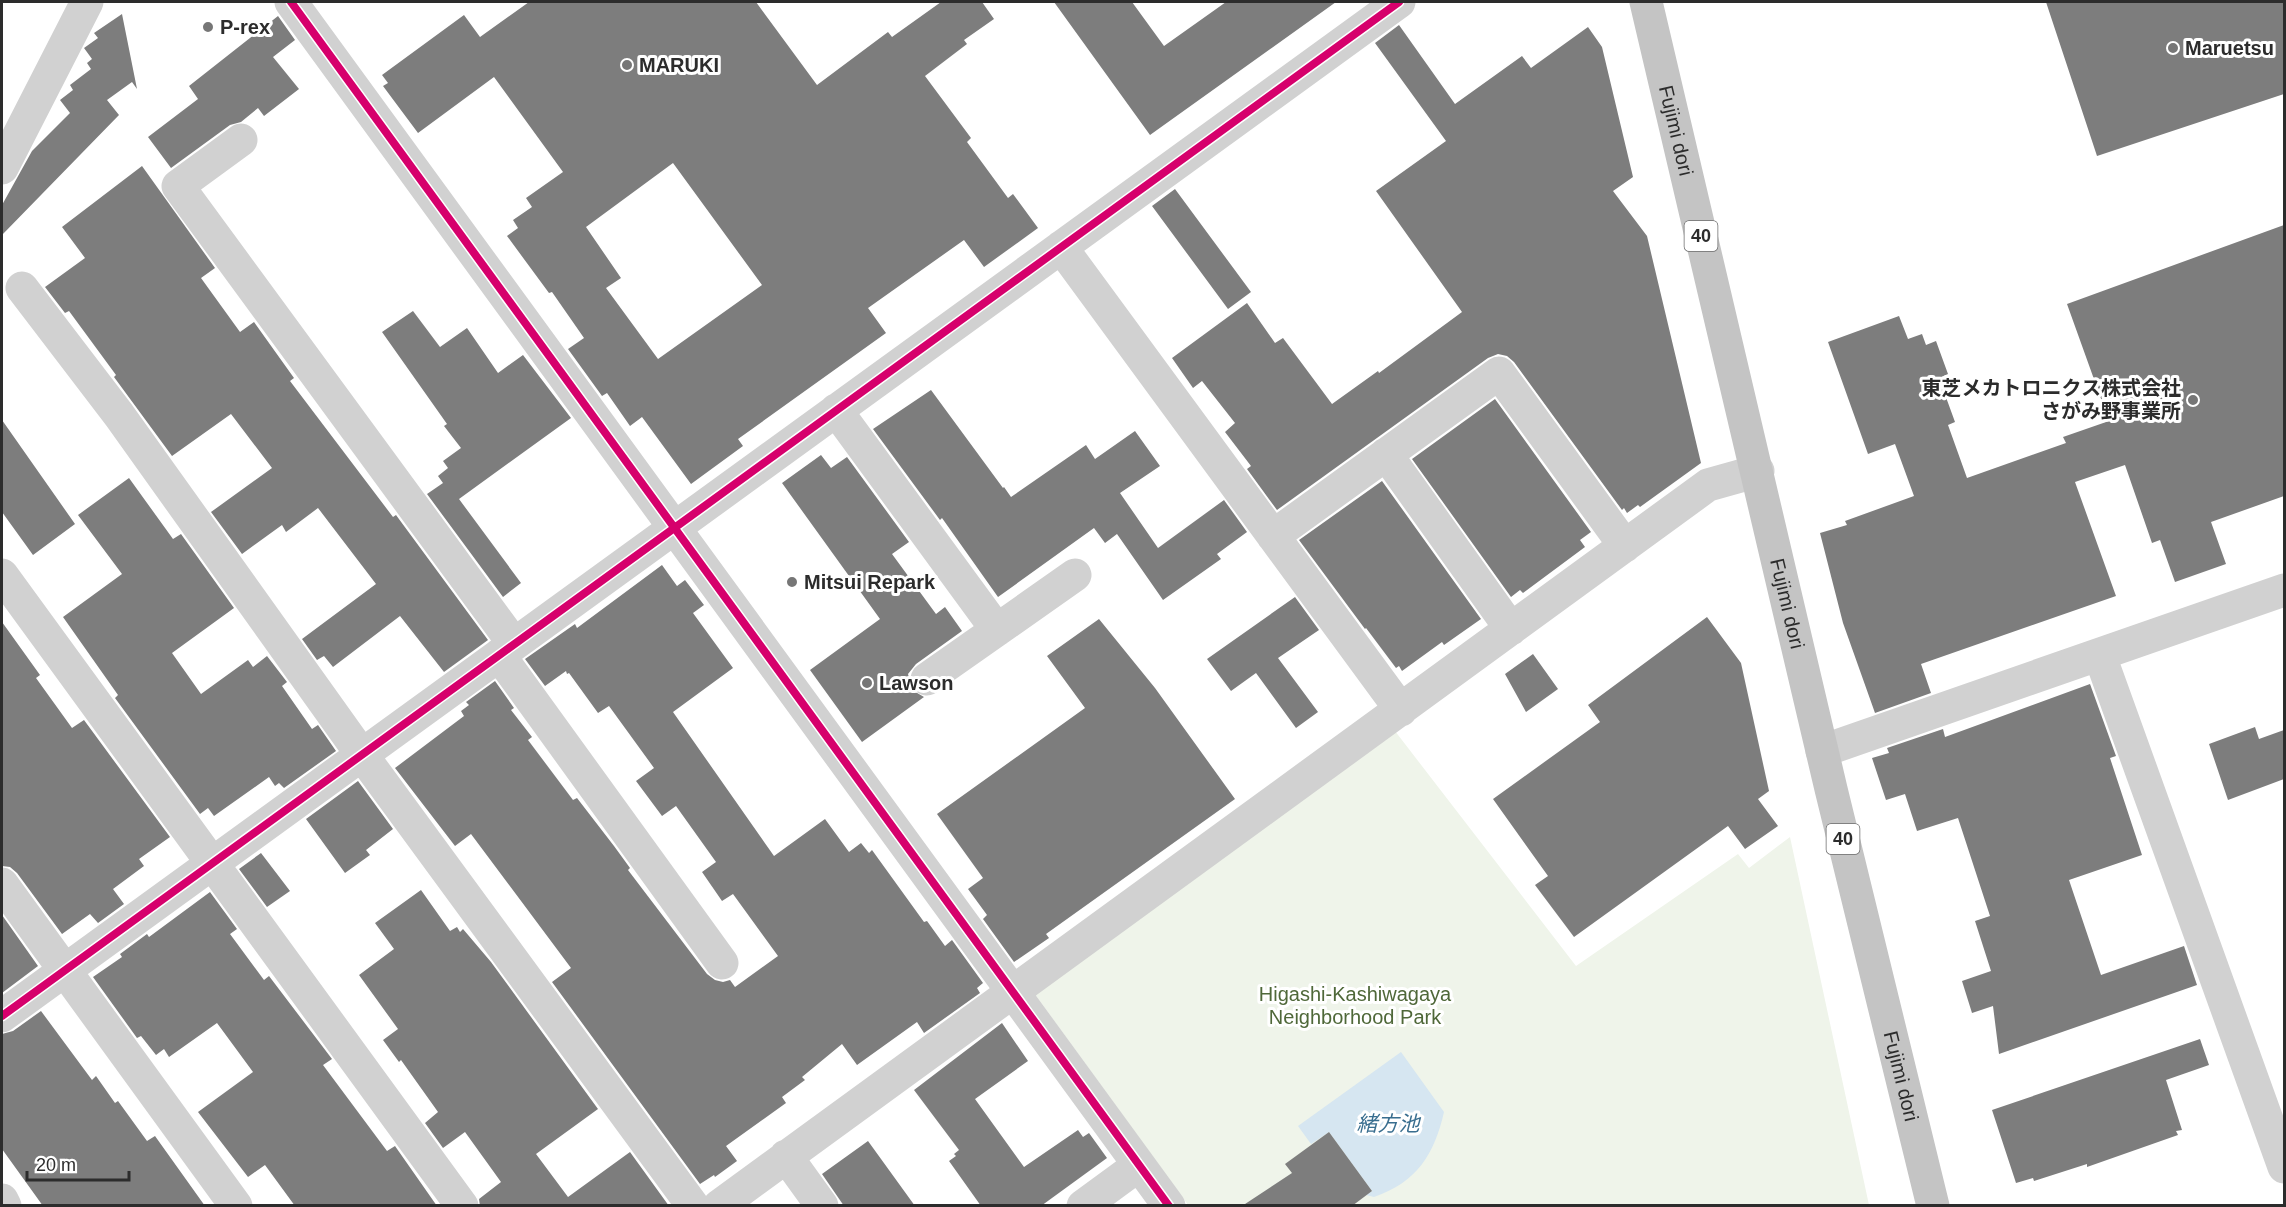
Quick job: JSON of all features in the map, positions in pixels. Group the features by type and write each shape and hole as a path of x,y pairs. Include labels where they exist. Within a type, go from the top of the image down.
{"main road":[{"name":"Fujimi dori","path":"1646,2 1822,751 1933,1206"}],"street":[{"path":"2,168 87,2"},
{"path":"291,2 1168,1206"},
{"path":"2,1016 1399,2"},
{"path":"241,140 178,186 507,649 722,963"},
{"path":"1061,247 1401,710"},
{"path":"22,288 119,415 362,754 693,1206"},
{"path":"1273,536 1499,372 1625,546"},
{"path":"837,410 997,630"},
{"path":"1386,454 1511,629"},
{"path":"719,1206 1708,485 1758,471"},
{"path":"2,575 462,1206"},
{"path":"927,679 1075,575"},
{"path":"1822,751 2284,590"},
{"path":"2100,656 2274,1106 2284,1167"},
{"path":"2,884 236,1206"},
{"path":"786,1156 822,1206"},
{"path":"1083,1206 1138,1165"},
{"path":"2,1200 5,1206"}],"green space":[{"name":"Higashi-Kashiwagaya Neighborhood Park","path":"1395,731 1576,966 1738,854 1749,868 1790,837 1869,1205 1188,1205 1034,993"}],"water":[{"name":"緒方池","path":"1401,1052 1444,1112 1435,1141 1421,1165 1402,1183 1374,1197 1366,1195 1372,1191 1329,1132 1311,1144 1298,1126"}],"building":[{"path":"529,2 756,2 817,85 888,32 892,37 941,2 982,2 994,19 964,40 967,44 925,76 971,138 967,142 1008,198 1013,194 1038,228 984,267 964,240 868,308 886,333 738,439 743,446 691,484 642,417 630,426 607,393 602,396 568,349 584,338 552,292 549,293 507,236 518,228 513,220 532,207 526,198 563,172 494,77 418,133 383,86 388,83 382,75 464,15 480,37","holes":["673,163 762,285 658,359 606,288 621,278 586,227"]},
{"path":"1054,2 1132,2 1164,46 1226,2 1336,2 1150,135"},
{"name":"Maruetsu","path":"2046,2 2284,2 2284,94 2097,156"},
{"path":"122,14 137,89 132,82 107,100 119,115 2,235 2,205 32,151 70,113 60,100 73,90 70,85 91,69 87,63 92,59 84,48 98,38 94,33"},
{"path":"278,16 295,40 273,57 299,89 264,116 258,108 241,122 230,125 171,168 148,137 198,99 189,86"},
{"path":"1399,25 1455,104 1522,56 1531,68 1588,27 1602,47 1633,177 1613,191 1647,236 1701,463 1640,507 1638,505 1627,513 1624,508 1622,510 1514,362 1507,356 1498,354 1488,358 1277,510 1247,469 1251,466 1225,432 1235,423 1202,381 1193,388 1172,358 1247,303 1275,343 1283,338 1332,404 1378,371 1379,373 1462,312 1376,191 1446,141 1375,43"},
{"path":"142,166 215,268 201,278 240,332 254,322 294,378 290,381 393,517 396,515 488,640 444,672 400,616 333,667 324,656 317,660 302,639 376,584 318,508 286,532 282,525 242,554 211,512 272,468 231,414 172,456 69,311 65,313 45,287 85,258 62,227"},
{"path":"1175,189 1251,292 1228,309 1152,206"},
{"path":"2284,225 2284,496 2211,522 2226,564 2175,582 2160,540 2152,543 2125,465 2075,482 2116,596 1921,664 1931,693 1875,713 1843,623 1820,533 1847,525 1845,521 1914,496 1895,444 1868,454 1828,342 1899,316 1908,339 1922,334 1926,345 1936,341 1948,374 1939,378 1955,422 1948,425 1967,478 2066,443 2063,437 2109,421 2067,304"},
{"path":"413,311 440,347 467,328 498,373 523,355 571,418 459,499 521,583 503,597 427,494 443,483 438,476 448,468 443,461 461,448 444,426 447,424 382,332"},
{"path":"931,390 1011,497 1086,445 1095,459 1135,431 1160,466 1120,493 1158,548 1224,500 1247,532 1217,554 1221,559 1163,600 1117,534 1105,543 1094,528 998,597 942,518 940,520 873,429"},
{"path":"1495,399 1591,532 1580,540 1585,547 1523,593 1520,590 1511,597 1412,459"},
{"path":"2,420 75,524 33,555 2,512"},
{"path":"821,455 831,468 847,457 909,542 892,554 936,614 945,607 962,631 916,664 908,674 912,690 924,697 862,742 810,670 880,619 782,483"},
{"path":"129,478 173,539 181,534 234,608 172,653 201,694 248,660 253,667 267,656 287,682 282,686 312,729 318,725 336,751 284,788 279,783 275,786 269,777 214,816 208,808 200,814 115,698 118,695 63,617 122,574 78,515"},
{"path":"1382,481 1481,619 1444,645 1442,642 1402,671 1399,666 1396,668 1365,629 1299,540"},
{"path":"662,565 677,586 685,580 704,605 693,613 733,668 673,712 774,856 825,819 849,852 861,843 869,853 872,850 924,922 927,921 945,946 952,940 983,983 977,988 980,993 924,1033 917,1022 857,1065 842,1044 802,1077 805,1080 782,1097 786,1103 726,1146 737,1161 715,1177 714,1175 700,1184 552,982 571,968 471,834 455,846 395,768 464,716 461,711 469,705 466,702 495,681 514,708 511,710 532,737 528,740 573,800 577,798 614,846 630,868 628,870 707,974 715,980 723,982 730,980 735,987 778,956 733,894 722,901 702,872 716,862 676,806 662,816 636,781 654,768 609,706 598,713 566,671 545,686 525,659 575,624 577,628"},
{"path":"1295,597 1319,630 1278,658 1318,712 1296,728 1256,673 1231,691 1207,659"},
{"path":"1707,617 1741,663 1769,791 1758,799 1778,826 1745,849 1728,826 1574,937 1535,885 1548,876 1493,799 1600,722 1588,705"},
{"path":"1099,619 1155,688 1235,799 1046,934 1049,938 1014,962 983,919 987,915 968,889 983,878 937,814 1085,708 1047,656"},
{"path":"2,622 40,675 36,678 72,728 84,720 170,837 139,859 144,866 113,889 124,904 98,923 90,914 62,934 17,873 10,867 2,866"},
{"path":"1533,654 1558,689 1526,712 1505,674"},
{"path":"2090,684 2116,756 2110,758 2142,855 2069,880 2101,975 2184,946 2197,985 1999,1054 1993,1006 1972,1013 1962,981 1991,971 1975,921 1990,916 1958,818 1917,831 1905,794 1886,800 1872,758 1889,753 1887,748 1943,729 1945,737"},
{"path":"2255,727 2259,739 2284,730 2284,779 2228,800 2209,744"},
{"path":"358,781 393,829 366,850 370,855 345,873 306,819"},
{"path":"261,853 290,891 267,907 239,869"},
{"path":"421,890 450,931 457,927 460,932 463,929 491,962 598,1109 536,1154 568,1197 630,1152 669,1206 480,1206 479,1199 501,1182 465,1132 443,1148 425,1123 438,1112 401,1060 399,1062 383,1040 398,1029 359,975 394,949 375,923"},
{"path":"210,892 237,929 230,934 264,980 269,976 332,1059 323,1065 387,1151 395,1146 437,1206 295,1206 265,1165 248,1177 198,1112 253,1072 217,1023 169,1057 164,1049 156,1055 141,1036 137,1038 93,977 122,957 120,954 147,934 149,937"},
{"path":"2,915 38,966 2,993"},
{"path":"41,1011 92,1080 96,1076 115,1103 118,1101 147,1141 155,1136 205,1206 43,1206 2,1149 2,1034 13,1031"},
{"path":"1002,1023 1028,1061 975,1099 1024,1167 1078,1130 1083,1137 1089,1133 1107,1158 1041,1206 981,1206 949,1161 956,1156 954,1154 959,1150 914,1090"},
{"path":"2200,1039 2209,1065 2166,1080 2182,1130 2176,1131 2178,1135 2087,1167 2087,1164 2034,1181 2033,1178 2016,1183 1992,1110"},
{"path":"1329,1132 1372,1191 1352,1206 1242,1206 1292,1173 1285,1164"},
{"path":"868,1141 915,1206 844,1206 822,1174"}],"cycle path":[{"path":"291,2 1169,1206"},
{"path":"2,1016 1399,2"}],"place":[{"name":"P-rex","path":"208,27"},
{"name":"Maruetsu","path":"2173,48"},
{"name":"MARUKI","path":"627,65"},
{"name":"東芝メカトロニクス株式会社 さがみ野事業所","path":"2193,400"},
{"name":"Mitsui Repark","path":"792,582"},
{"name":"Lawson","path":"867,683"}]}
